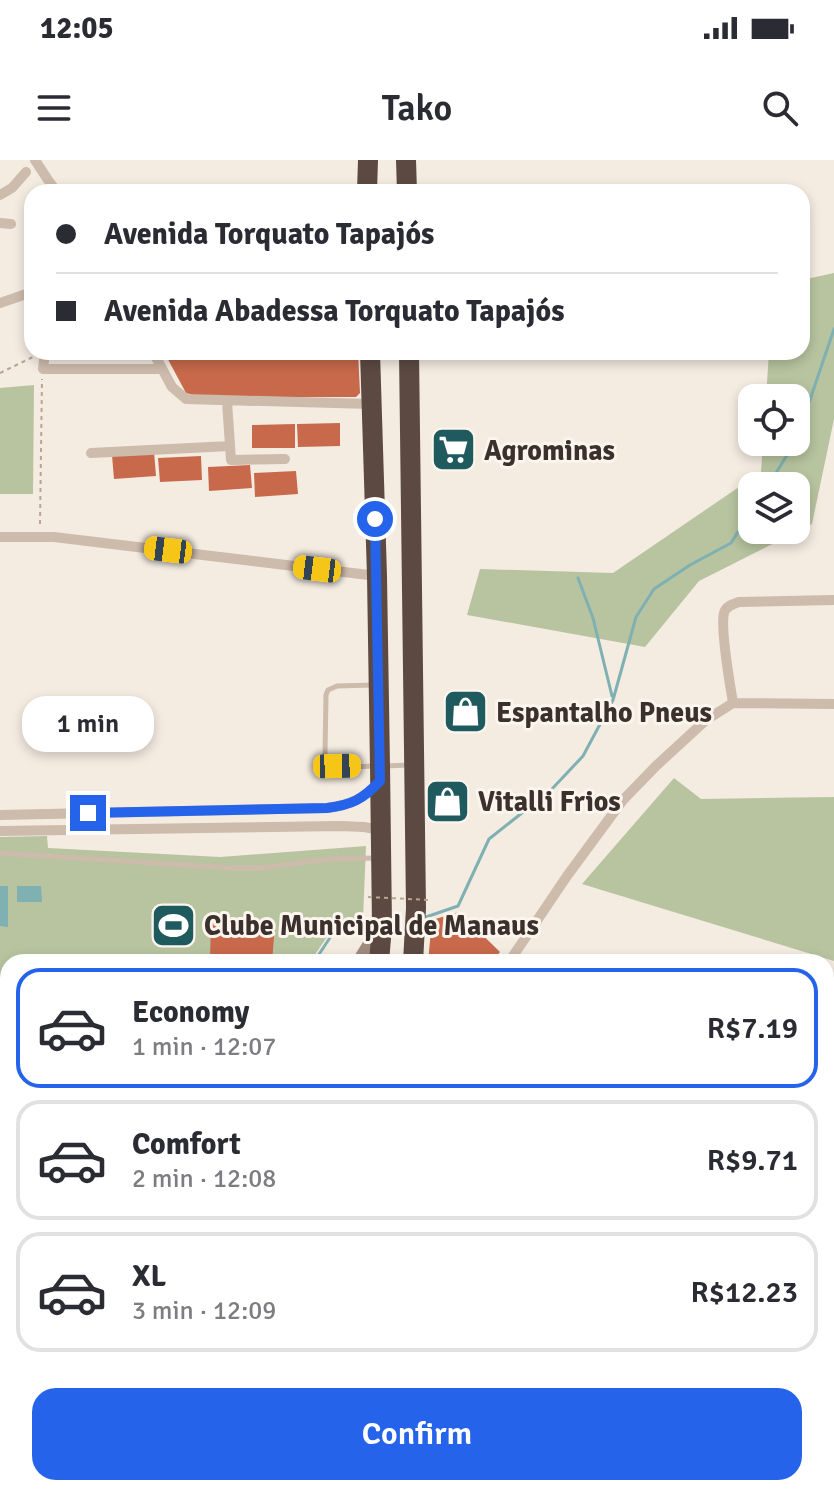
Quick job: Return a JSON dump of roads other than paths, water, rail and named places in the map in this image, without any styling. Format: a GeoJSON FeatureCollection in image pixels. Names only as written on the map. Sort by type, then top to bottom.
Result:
{"type":"FeatureCollection","features":[{"type":"Feature","properties":{"kind":"highway"},"geometry":{"type":"LineString","coordinates":[[367,184],[368,160]]}},
{"type":"Feature","properties":{"kind":"highway"},"geometry":{"type":"LineString","coordinates":[[406,160],[407,184]]}},
{"type":"Feature","properties":{"kind":"highway"},"geometry":{"type":"LineString","coordinates":[[370,360],[379,685],[382,926],[380,954]]}},
{"type":"Feature","properties":{"kind":"highway"},"geometry":{"type":"LineString","coordinates":[[409,360],[416,908],[413,954]]}},
{"type":"Feature","properties":{"kind":"main road"},"geometry":{"type":"LineString","coordinates":[[364,954],[382,926]]}},
{"type":"Feature","properties":{"kind":"street"},"geometry":{"type":"LineString","coordinates":[[36,161],[46,184]]}},
{"type":"Feature","properties":{"kind":"street"},"geometry":{"type":"LineString","coordinates":[[0,195],[12,188],[26,172]]}},
{"type":"Feature","properties":{"kind":"street"},"geometry":{"type":"LineString","coordinates":[[0,303],[24,295]]}},
{"type":"Feature","properties":{"kind":"street"},"geometry":{"type":"LineString","coordinates":[[43,360],[43,369],[161,369]]}},
{"type":"Feature","properties":{"kind":"street"},"geometry":{"type":"LineString","coordinates":[[157,360],[172,387],[186,399],[371,404]]}},
{"type":"Feature","properties":{"kind":"street"},"geometry":{"type":"LineString","coordinates":[[227,402],[231,460],[285,459]]}},
{"type":"Feature","properties":{"kind":"street"},"geometry":{"type":"LineString","coordinates":[[91,453],[230,446]]}},
{"type":"Feature","properties":{"kind":"street"},"geometry":{"type":"LineString","coordinates":[[0,537],[40,537],[138,546],[377,576]]}},
{"type":"Feature","properties":{"kind":"street"},"geometry":{"type":"LineString","coordinates":[[733,703],[724,629],[724,613],[729,606],[739,602],[834,600]]}},
{"type":"Feature","properties":{"kind":"street"},"geometry":{"type":"LineString","coordinates":[[514,954],[623,800],[706,720],[733,703],[834,704]]}},
{"type":"Feature","properties":{"kind":"street"},"geometry":{"type":"LineString","coordinates":[[0,815],[341,806],[368,794],[380,773]]}},
{"type":"Feature","properties":{"kind":"street"},"geometry":{"type":"LineString","coordinates":[[252,810],[253,827]]}},
{"type":"Feature","properties":{"kind":"street"},"geometry":{"type":"LineString","coordinates":[[118,812],[118,829]]}},
{"type":"Feature","properties":{"kind":"street"},"geometry":{"type":"LineString","coordinates":[[0,831],[341,826],[381,830]]}},
{"type":"Feature","properties":{"kind":"lane"},"geometry":{"type":"LineString","coordinates":[[26,172],[36,161]]}},
{"type":"Feature","properties":{"kind":"lane"},"geometry":{"type":"LineString","coordinates":[[379,685],[337,686],[328,690],[327,760],[337,766],[380,773],[414,765]]}},
{"type":"Feature","properties":{"kind":"lane"},"geometry":{"type":"LineString","coordinates":[[0,853],[231,868],[380,858]]}},
{"type":"Feature","properties":{"kind":"water"},"geometry":{"type":"Polygon","coordinates":[[[0,886],[8,886],[8,927],[0,926],[0,886]]]}},
{"type":"Feature","properties":{"kind":"water"},"geometry":{"type":"Polygon","coordinates":[[[17,886],[41,886],[42,902],[17,902],[17,886]]]}},
{"type":"Feature","properties":{"kind":"waterway"},"geometry":{"type":"LineString","coordinates":[[810,400],[834,329]]}},
{"type":"Feature","properties":{"kind":"waterway"},"geometry":{"type":"LineString","coordinates":[[777,472],[786,456]]}},
{"type":"Feature","properties":{"kind":"waterway"},"geometry":{"type":"LineString","coordinates":[[426,917],[458,906],[489,839],[551,790],[583,756],[613,700],[636,617],[654,589],[731,543],[738,532]]}},
{"type":"Feature","properties":{"kind":"waterway"},"geometry":{"type":"LineString","coordinates":[[578,578],[593,618],[612,696]]}},
{"type":"Feature","properties":{"kind":"waterway"},"geometry":{"type":"LineString","coordinates":[[319,954],[333,933],[354,924]]}},
{"type":"Feature","properties":{"kind":"place","name":"Agrominas"},"geometry":{"type":"Point","coordinates":[453,450]}},
{"type":"Feature","properties":{"kind":"place","name":"Espantalho Pneus"},"geometry":{"type":"Point","coordinates":[465,712]}},
{"type":"Feature","properties":{"kind":"place","name":"Vitalli Frios"},"geometry":{"type":"Point","coordinates":[447,801]}},
{"type":"Feature","properties":{"kind":"place","name":"Clube Municipal de Manaus"},"geometry":{"type":"Point","coordinates":[173,925]}}]}
